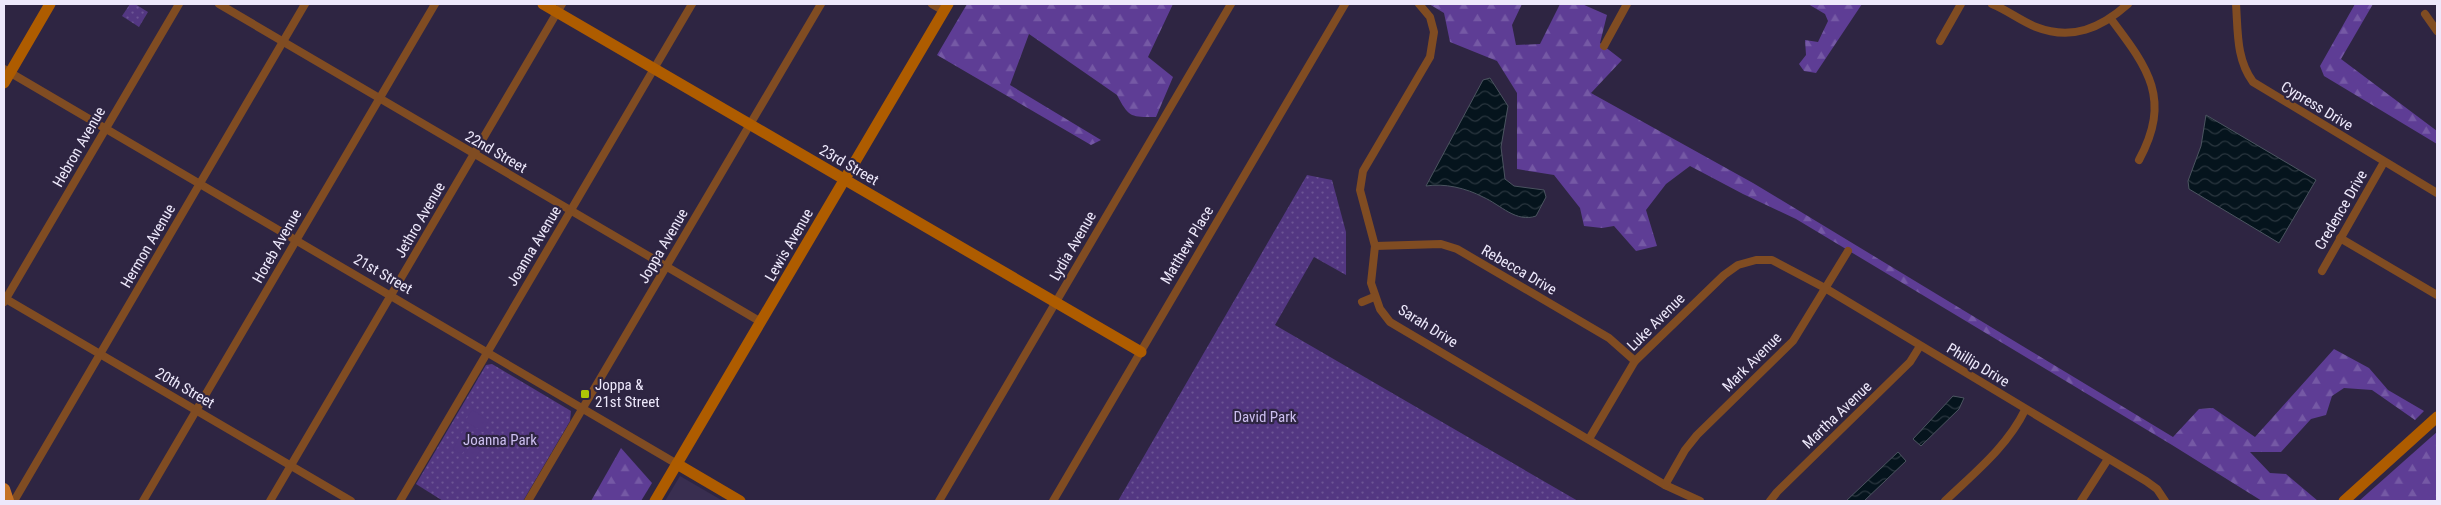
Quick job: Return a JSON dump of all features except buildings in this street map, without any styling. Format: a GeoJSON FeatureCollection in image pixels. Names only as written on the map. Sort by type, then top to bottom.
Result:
{"type":"FeatureCollection","features":[{"type":"Feature","properties":{"kind":"main road"},"geometry":{"type":"LineString","coordinates":[[4,489],[8,501]]}},
{"type":"Feature","properties":{"kind":"street"},"geometry":{"type":"LineString","coordinates":[[5,75],[50,4]]}},
{"type":"Feature","properties":{"kind":"street","name":"Hebron Avenue"},"geometry":{"type":"LineString","coordinates":[[5,301],[178,4]]}},
{"type":"Feature","properties":{"kind":"street","name":"22nd Street"},"geometry":{"type":"LineString","coordinates":[[219,4],[761,322]]}},
{"type":"Feature","properties":{"kind":"street","name":"Hermon Avenue"},"geometry":{"type":"LineString","coordinates":[[14,501],[305,4]]}},
{"type":"Feature","properties":{"kind":"street","name":"Horeb Avenue"},"geometry":{"type":"LineString","coordinates":[[143,501],[435,4]]}},
{"type":"Feature","properties":{"kind":"street","name":"23rd Street"},"geometry":{"type":"LineString","coordinates":[[543,4],[560,8],[654,69],[1141,352]]}},
{"type":"Feature","properties":{"kind":"street","name":"Joanna Avenue"},"geometry":{"type":"LineString","coordinates":[[400,501],[692,4]]}},
{"type":"Feature","properties":{"kind":"street","name":"Joppa Avenue"},"geometry":{"type":"LineString","coordinates":[[528,501],[821,4]]}},
{"type":"Feature","properties":{"kind":"street"},"geometry":{"type":"LineString","coordinates":[[932,4],[946,7]]}},
{"type":"Feature","properties":{"kind":"street","name":"Lydia Avenue"},"geometry":{"type":"LineString","coordinates":[[939,501],[1231,4]]}},
{"type":"Feature","properties":{"kind":"street","name":"Matthew Place"},"geometry":{"type":"LineString","coordinates":[[1053,500],[1345,4]]}},
{"type":"Feature","properties":{"kind":"street","name":"Sarah Drive"},"geometry":{"type":"LineString","coordinates":[[1419,4],[1430,17],[1434,32],[1430,57],[1363,171],[1360,190],[1376,246],[1371,283],[1374,297],[1380,309],[1390,322],[1665,485],[1700,501]]}},
{"type":"Feature","properties":{"kind":"street"},"geometry":{"type":"LineString","coordinates":[[1604,46],[1627,4]]}},
{"type":"Feature","properties":{"kind":"street"},"geometry":{"type":"LineString","coordinates":[[1940,41],[1961,4]]}},
{"type":"Feature","properties":{"kind":"street"},"geometry":{"type":"LineString","coordinates":[[1992,4],[2036,27],[2054,33],[2071,34],[2082,32],[2111,19],[2128,4]]}},
{"type":"Feature","properties":{"kind":"street","name":"Cypress Drive"},"geometry":{"type":"LineString","coordinates":[[2236,4],[2241,59],[2245,72],[2253,82],[2437,193]]}},
{"type":"Feature","properties":{"kind":"street","name":"Lewis Avenue"},"geometry":{"type":"LineString","coordinates":[[656,501],[946,7]]}},
{"type":"Feature","properties":{"kind":"street","name":"Jethro Avenue"},"geometry":{"type":"LineString","coordinates":[[270,501],[560,8]]}},
{"type":"Feature","properties":{"kind":"street"},"geometry":{"type":"LineString","coordinates":[[2425,14],[2437,31]]}},
{"type":"Feature","properties":{"kind":"street"},"geometry":{"type":"LineString","coordinates":[[2111,19],[2139,56],[2150,76],[2154,102],[2154,122],[2149,142],[2139,160]]}},
{"type":"Feature","properties":{"kind":"street","name":"21st Street"},"geometry":{"type":"LineString","coordinates":[[5,75],[200,184],[740,501]]}},
{"type":"Feature","properties":{"kind":"street","name":"Credence Drive"},"geometry":{"type":"LineString","coordinates":[[2322,271],[2384,162]]}},
{"type":"Feature","properties":{"kind":"street"},"geometry":{"type":"LineString","coordinates":[[2340,238],[2437,295]]}},
{"type":"Feature","properties":{"kind":"street","name":"Rebecca Drive"},"geometry":{"type":"LineString","coordinates":[[1376,246],[1441,244],[1457,249],[1609,338],[1635,361]]}},
{"type":"Feature","properties":{"kind":"street","name":"Mark Avenue"},"geometry":{"type":"LineString","coordinates":[[1665,485],[1685,450],[1697,435],[1792,341],[1848,251]]}},
{"type":"Feature","properties":{"kind":"street","name":"Luke Avenue"},"geometry":{"type":"LineString","coordinates":[[1588,439],[1635,361],[1731,270],[1738,265],[1756,260],[1772,260]]}},
{"type":"Feature","properties":{"kind":"street","name":"Phillip Drive"},"geometry":{"type":"LineString","coordinates":[[1772,260],[1825,288],[2157,489],[2165,501]]}},
{"type":"Feature","properties":{"kind":"street"},"geometry":{"type":"LineString","coordinates":[[1362,302],[1374,297]]}},
{"type":"Feature","properties":{"kind":"street","name":"20th Street"},"geometry":{"type":"LineString","coordinates":[[5,301],[100,354],[351,501]]}},
{"type":"Feature","properties":{"kind":"street","name":"Martha Avenue"},"geometry":{"type":"LineString","coordinates":[[1770,501],[1910,362],[1920,346]]}},
{"type":"Feature","properties":{"kind":"street"},"geometry":{"type":"LineString","coordinates":[[1945,501],[2000,449],[2018,425],[2025,410]]}},
{"type":"Feature","properties":{"kind":"street"},"geometry":{"type":"LineString","coordinates":[[2344,501],[2437,417]]}},
{"type":"Feature","properties":{"kind":"street"},"geometry":{"type":"LineString","coordinates":[[2081,501],[2108,459]]}},
{"type":"Feature","properties":{"kind":"shaded area"},"geometry":{"type":"Polygon","coordinates":[[[680,476],[723,501],[665,501],[680,476]]]}},
{"type":"Feature","properties":{"kind":"green space"},"geometry":{"type":"Polygon","coordinates":[[[130,4],[135,4],[148,12],[139,27],[122,16],[130,4]]]}},
{"type":"Feature","properties":{"kind":"green space"},"geometry":{"type":"Polygon","coordinates":[[[967,4],[1173,4],[1148,57],[1173,77],[1156,117],[1132,115],[1117,95],[1029,34],[1010,85],[1101,140],[1091,145],[937,55],[967,4]]]}},
{"type":"Feature","properties":{"kind":"green space"},"geometry":{"type":"Polygon","coordinates":[[[1429,4],[1522,4],[1512,25],[1516,45],[1540,44],[1560,4],[1582,4],[1607,15],[1600,43],[1622,60],[1591,93],[1753,183],[2173,437],[2199,409],[2213,408],[2255,437],[2334,349],[2369,368],[2388,390],[2424,411],[2415,420],[2372,390],[2344,388],[2332,396],[2326,415],[2311,419],[2281,452],[2250,452],[2270,473],[2286,474],[2318,501],[2262,501],[1796,219],[1690,166],[1666,184],[1646,210],[1657,246],[1636,251],[1614,226],[1602,228],[1584,226],[1580,208],[1554,175],[1517,169],[1517,93],[1497,61],[1450,42],[1444,13],[1429,4]]]}},
{"type":"Feature","properties":{"kind":"green space"},"geometry":{"type":"Polygon","coordinates":[[[1808,4],[1862,4],[1816,73],[1804,71],[1799,64],[1806,55],[1805,40],[1818,42],[1828,21],[1825,14],[1808,4]]]}},
{"type":"Feature","properties":{"kind":"green space"},"geometry":{"type":"Polygon","coordinates":[[[2355,4],[2373,4],[2341,59],[2437,131],[2437,144],[2324,76],[2320,66],[2355,4]]]}},
{"type":"Feature","properties":{"kind":"green space","name":"David Park"},"geometry":{"type":"Polygon","coordinates":[[[1307,175],[1332,180],[1346,232],[1346,275],[1314,257],[1275,325],[1578,501],[1118,501],[1307,175]]]}},
{"type":"Feature","properties":{"kind":"green space","name":"Joanna Park"},"geometry":{"type":"Polygon","coordinates":[[[492,364],[571,411],[570,421],[523,501],[443,501],[416,484],[486,365],[492,364]]]}},
{"type":"Feature","properties":{"kind":"green space"},"geometry":{"type":"Polygon","coordinates":[[[472,410],[489,420],[483,432],[465,421],[472,410]]]}},
{"type":"Feature","properties":{"kind":"green space"},"geometry":{"type":"Polygon","coordinates":[[[464,429],[474,434],[462,454],[453,449],[464,429]]]}},
{"type":"Feature","properties":{"kind":"green space"},"geometry":{"type":"Polygon","coordinates":[[[2437,432],[2437,501],[2359,501],[2430,438],[2437,432]]]}},
{"type":"Feature","properties":{"kind":"green space"},"geometry":{"type":"Polygon","coordinates":[[[476,435],[485,441],[474,461],[465,455],[476,435]]]}},
{"type":"Feature","properties":{"kind":"green space"},"geometry":{"type":"Polygon","coordinates":[[[621,448],[652,483],[641,501],[591,501],[621,448]]]}},
{"type":"Feature","properties":{"kind":"water"},"geometry":{"type":"Polygon","coordinates":[[[1490,78],[1508,106],[1501,147],[1505,179],[1514,186],[1544,190],[1546,197],[1536,216],[1529,218],[1515,215],[1490,200],[1462,189],[1440,185],[1426,186],[1483,80],[1490,78]]]}},
{"type":"Feature","properties":{"kind":"water"},"geometry":{"type":"Polygon","coordinates":[[[2206,115],[2316,180],[2279,243],[2189,189],[2188,181],[2201,146],[2206,115]]]}},
{"type":"Feature","properties":{"kind":"water"},"geometry":{"type":"Polygon","coordinates":[[[1953,396],[1964,398],[1959,409],[1921,446],[1913,439],[1953,396]]]}},
{"type":"Feature","properties":{"kind":"water"},"geometry":{"type":"Polygon","coordinates":[[[1898,452],[1906,461],[1864,501],[1846,501],[1898,452]]]}},
{"type":"Feature","properties":{"kind":"place","name":"Joppa & 21st Street"},"geometry":{"type":"Point","coordinates":[585,394]}}]}
